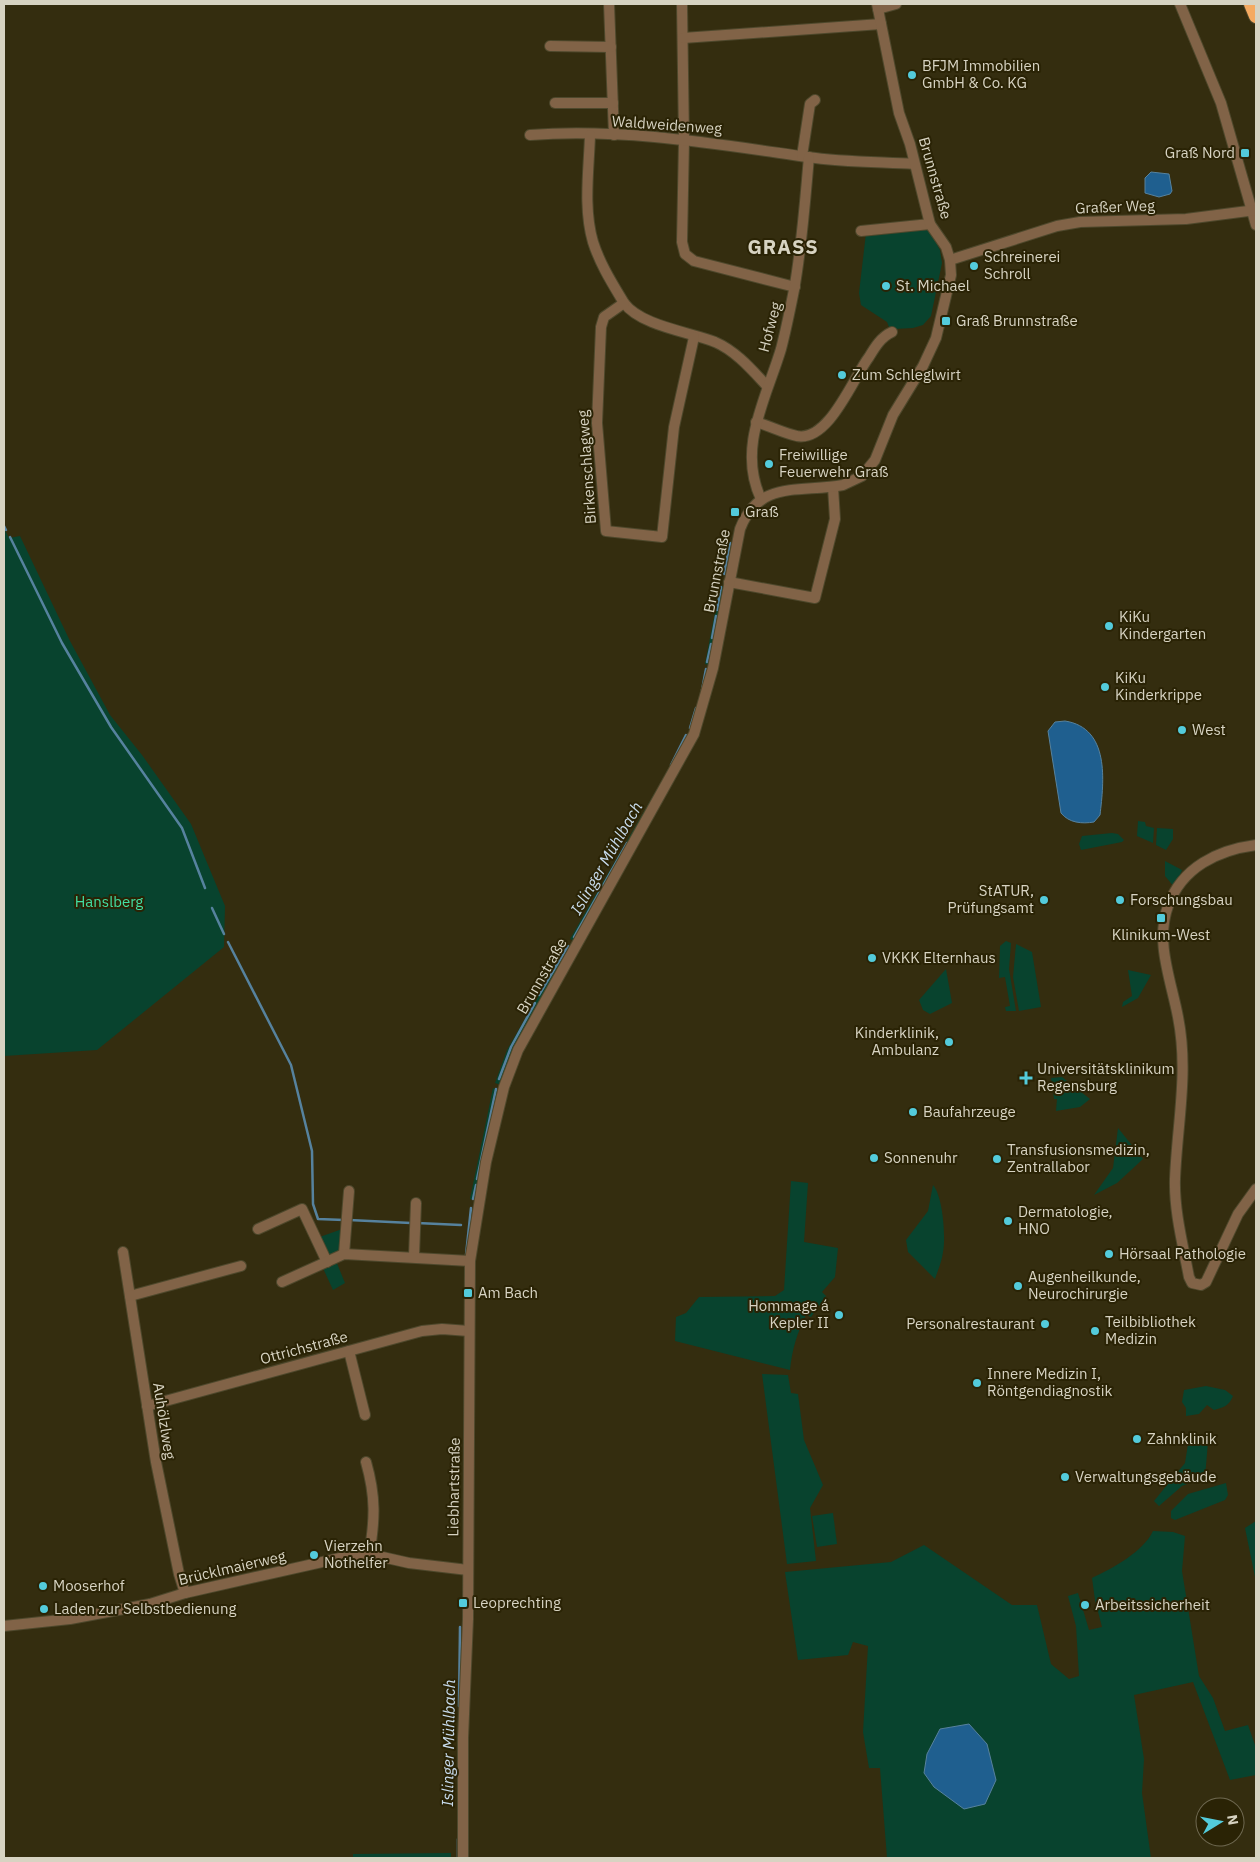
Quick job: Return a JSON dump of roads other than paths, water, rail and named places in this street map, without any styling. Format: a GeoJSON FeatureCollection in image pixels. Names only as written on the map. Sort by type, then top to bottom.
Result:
{"type":"FeatureCollection","features":[{"type":"Feature","properties":{"kind":"highway"},"geometry":{"type":"LineString","coordinates":[[1251,4],[1256,16]]}},
{"type":"Feature","properties":{"kind":"street"},"geometry":{"type":"LineString","coordinates":[[609,4],[614,136]]}},
{"type":"Feature","properties":{"kind":"street"},"geometry":{"type":"LineString","coordinates":[[682,4],[684,140],[682,242],[685,254],[694,260],[795,288]]}},
{"type":"Feature","properties":{"kind":"street","name":"Brunnstraße"},"geometry":{"type":"LineString","coordinates":[[497,1119],[504,1088],[518,1050],[694,734],[713,668],[740,529],[748,512],[761,499],[783,490],[833,487],[854,481],[876,460],[893,415],[923,366],[936,338],[950,275],[950,260],[946,246],[930,224],[897,104],[878,6],[896,4]]}},
{"type":"Feature","properties":{"kind":"street"},"geometry":{"type":"LineString","coordinates":[[1180,4],[1221,103],[1254,210],[1256,225]]}},
{"type":"Feature","properties":{"kind":"street"},"geometry":{"type":"LineString","coordinates":[[683,38],[881,24]]}},
{"type":"Feature","properties":{"kind":"street"},"geometry":{"type":"LineString","coordinates":[[550,46],[611,47]]}},
{"type":"Feature","properties":{"kind":"street"},"geometry":{"type":"LineString","coordinates":[[806,157],[810,104],[815,100]]}},
{"type":"Feature","properties":{"kind":"street"},"geometry":{"type":"LineString","coordinates":[[555,103],[613,102]]}},
{"type":"Feature","properties":{"kind":"street","name":"Waldweidenweg"},"geometry":{"type":"LineString","coordinates":[[530,135],[590,135],[684,140],[806,157],[914,164]]}},
{"type":"Feature","properties":{"kind":"street"},"geometry":{"type":"LineString","coordinates":[[590,135],[588,202],[593,240],[600,261],[624,303],[628,308],[642,316],[715,342],[730,351],[768,386]]}},
{"type":"Feature","properties":{"kind":"street","name":"Hofweg"},"geometry":{"type":"LineString","coordinates":[[761,499],[752,477],[751,449],[756,422],[780,350],[795,288],[806,157]]}},
{"type":"Feature","properties":{"kind":"street","name":"Graßer Weg"},"geometry":{"type":"LineString","coordinates":[[950,260],[1057,226],[1080,222],[1186,219],[1254,210]]}},
{"type":"Feature","properties":{"kind":"street"},"geometry":{"type":"LineString","coordinates":[[861,231],[930,224]]}},
{"type":"Feature","properties":{"kind":"street","name":"Birkenschlagweg"},"geometry":{"type":"LineString","coordinates":[[624,303],[604,317],[601,327],[597,424],[606,531],[662,537],[674,427],[694,336]]}},
{"type":"Feature","properties":{"kind":"street"},"geometry":{"type":"LineString","coordinates":[[756,422],[798,436],[818,431],[834,413],[856,373],[882,339],[892,332]]}},
{"type":"Feature","properties":{"kind":"street"},"geometry":{"type":"LineString","coordinates":[[729,582],[815,598],[835,518],[833,487]]}},
{"type":"Feature","properties":{"kind":"street"},"geometry":{"type":"LineString","coordinates":[[1256,845],[1218,853],[1203,861],[1192,870],[1171,898],[1163,927],[1164,953],[1178,1016],[1183,1053],[1176,1196],[1187,1270],[1192,1283],[1201,1285],[1206,1282],[1238,1214],[1256,1189]]}},
{"type":"Feature","properties":{"kind":"street","name":"Liebhartstraße"},"geometry":{"type":"LineString","coordinates":[[463,1858],[470,1331],[467,1260],[486,1162],[497,1119]]}},
{"type":"Feature","properties":{"kind":"street"},"geometry":{"type":"LineString","coordinates":[[344,1254],[348,1191]]}},
{"type":"Feature","properties":{"kind":"street"},"geometry":{"type":"LineString","coordinates":[[414,1256],[416,1203]]}},
{"type":"Feature","properties":{"kind":"street"},"geometry":{"type":"LineString","coordinates":[[258,1229],[302,1208],[327,1262]]}},
{"type":"Feature","properties":{"kind":"street","name":"Auhölzlweg"},"geometry":{"type":"LineString","coordinates":[[123,1252],[158,1471],[179,1574],[185,1593]]}},
{"type":"Feature","properties":{"kind":"street"},"geometry":{"type":"LineString","coordinates":[[282,1282],[344,1254],[467,1260]]}},
{"type":"Feature","properties":{"kind":"street"},"geometry":{"type":"LineString","coordinates":[[130,1296],[241,1266]]}},
{"type":"Feature","properties":{"kind":"street","name":"Ottrichstraße"},"geometry":{"type":"LineString","coordinates":[[147,1406],[422,1330],[470,1331]]}},
{"type":"Feature","properties":{"kind":"street"},"geometry":{"type":"LineString","coordinates":[[349,1351],[366,1415]]}},
{"type":"Feature","properties":{"kind":"street"},"geometry":{"type":"LineString","coordinates":[[366,1462],[374,1497],[374,1525],[369,1555]]}},
{"type":"Feature","properties":{"kind":"street","name":"Brücklmaierweg"},"geometry":{"type":"LineString","coordinates":[[4,1626],[70,1619],[150,1604],[185,1593],[340,1558],[369,1555],[434,1567],[468,1570]]}},
{"type":"Feature","properties":{"kind":"water"},"geometry":{"type":"Polygon","coordinates":[[[1151,172],[1169,174],[1172,191],[1170,194],[1159,197],[1145,193],[1145,178],[1151,172]]]}},
{"type":"Feature","properties":{"kind":"water"},"geometry":{"type":"Polygon","coordinates":[[[1065,721],[1080,726],[1090,734],[1097,745],[1101,758],[1103,787],[1100,815],[1094,822],[1076,822],[1068,819],[1061,813],[1048,731],[1055,722],[1065,721]]]}},
{"type":"Feature","properties":{"kind":"water"},"geometry":{"type":"Polygon","coordinates":[[[969,1724],[987,1744],[996,1780],[985,1804],[964,1809],[934,1787],[924,1773],[927,1754],[940,1729],[969,1724]]]}},
{"type":"Feature","properties":{"kind":"waterway"},"geometry":{"type":"LineString","coordinates":[[4,526],[6,530]]}},
{"type":"Feature","properties":{"kind":"waterway"},"geometry":{"type":"LineString","coordinates":[[10,537],[62,643],[111,727],[182,828],[205,888]]}},
{"type":"Feature","properties":{"kind":"waterway","name":"Islinger Mühlbach"},"geometry":{"type":"LineString","coordinates":[[724,574],[730,543]]}},
{"type":"Feature","properties":{"kind":"waterway","name":"Islinger Mühlbach"},"geometry":{"type":"LineString","coordinates":[[717,610],[721,587]]}},
{"type":"Feature","properties":{"kind":"waterway","name":"Islinger Mühlbach"},"geometry":{"type":"LineString","coordinates":[[712,638],[716,616]]}},
{"type":"Feature","properties":{"kind":"waterway","name":"Islinger Mühlbach"},"geometry":{"type":"LineString","coordinates":[[707,662],[711,644]]}},
{"type":"Feature","properties":{"kind":"waterway","name":"Islinger Mühlbach"},"geometry":{"type":"LineString","coordinates":[[702,690],[706,669]]}},
{"type":"Feature","properties":{"kind":"waterway","name":"Islinger Mühlbach"},"geometry":{"type":"LineString","coordinates":[[690,728],[696,708]]}},
{"type":"Feature","properties":{"kind":"waterway","name":"Islinger Mühlbach"},"geometry":{"type":"LineString","coordinates":[[671,765],[686,735]]}},
{"type":"Feature","properties":{"kind":"waterway","name":"Islinger Mühlbach"},"geometry":{"type":"LineString","coordinates":[[574,937],[627,843]]}},
{"type":"Feature","properties":{"kind":"waterway"},"geometry":{"type":"LineString","coordinates":[[212,908],[224,934]]}},
{"type":"Feature","properties":{"kind":"waterway"},"geometry":{"type":"LineString","coordinates":[[228,942],[291,1065],[312,1151],[313,1204],[318,1219],[344,1220]]}},
{"type":"Feature","properties":{"kind":"waterway","name":"Islinger Mühlbach"},"geometry":{"type":"LineString","coordinates":[[539,995],[568,946]]}},
{"type":"Feature","properties":{"kind":"waterway","name":"Islinger Mühlbach"},"geometry":{"type":"LineString","coordinates":[[499,1079],[511,1047],[535,1003]]}},
{"type":"Feature","properties":{"kind":"waterway","name":"Islinger Mühlbach"},"geometry":{"type":"LineString","coordinates":[[477,1179],[496,1089]]}},
{"type":"Feature","properties":{"kind":"waterway","name":"Islinger Mühlbach"},"geometry":{"type":"LineString","coordinates":[[473,1199],[476,1185]]}},
{"type":"Feature","properties":{"kind":"waterway","name":"Islinger Mühlbach"},"geometry":{"type":"LineString","coordinates":[[466,1255],[471,1208]]}},
{"type":"Feature","properties":{"kind":"waterway"},"geometry":{"type":"LineString","coordinates":[[349,1220],[411,1223]]}},
{"type":"Feature","properties":{"kind":"waterway"},"geometry":{"type":"LineString","coordinates":[[417,1223],[461,1225]]}},
{"type":"Feature","properties":{"kind":"waterway","name":"Islinger Mühlbach"},"geometry":{"type":"LineString","coordinates":[[459,1706],[460,1627]]}},
{"type":"Feature","properties":{"kind":"waterway","name":"Islinger Mühlbach"},"geometry":{"type":"LineString","coordinates":[[458,1839],[458,1858]]}},
{"type":"Feature","properties":{"kind":"place","name":"BFJM Immobilien GmbH & Co. KG"},"geometry":{"type":"Point","coordinates":[912,75]}},
{"type":"Feature","properties":{"kind":"place","name":"Graß Nord"},"geometry":{"type":"Point","coordinates":[1245,153]}},
{"type":"Feature","properties":{"kind":"place","name":"Schreinerei Schroll"},"geometry":{"type":"Point","coordinates":[974,266]}},
{"type":"Feature","properties":{"kind":"place","name":"St. Michael"},"geometry":{"type":"Point","coordinates":[886,286]}},
{"type":"Feature","properties":{"kind":"place","name":"Graß Brunnstraße"},"geometry":{"type":"Point","coordinates":[946,321]}},
{"type":"Feature","properties":{"kind":"place","name":"Zum Schleglwirt"},"geometry":{"type":"Point","coordinates":[842,375]}},
{"type":"Feature","properties":{"kind":"place","name":"Freiwillige Feuerwehr Graß"},"geometry":{"type":"Point","coordinates":[769,464]}},
{"type":"Feature","properties":{"kind":"place","name":"Graß"},"geometry":{"type":"Point","coordinates":[735,512]}},
{"type":"Feature","properties":{"kind":"place","name":"KiKu Kindergarten"},"geometry":{"type":"Point","coordinates":[1109,626]}},
{"type":"Feature","properties":{"kind":"place","name":"KiKu Kinderkrippe"},"geometry":{"type":"Point","coordinates":[1105,687]}},
{"type":"Feature","properties":{"kind":"place","name":"West"},"geometry":{"type":"Point","coordinates":[1182,730]}},
{"type":"Feature","properties":{"kind":"place","name":"StATUR, Prüfungsamt"},"geometry":{"type":"Point","coordinates":[1044,900]}},
{"type":"Feature","properties":{"kind":"place","name":"Forschungsbau"},"geometry":{"type":"Point","coordinates":[1120,900]}},
{"type":"Feature","properties":{"kind":"place","name":"Klinikum-West"},"geometry":{"type":"Point","coordinates":[1161,918]}},
{"type":"Feature","properties":{"kind":"place","name":"VKKK Elternhaus"},"geometry":{"type":"Point","coordinates":[872,958]}},
{"type":"Feature","properties":{"kind":"place","name":"Kinderklinik, Ambulanz"},"geometry":{"type":"Point","coordinates":[949,1042]}},
{"type":"Feature","properties":{"kind":"place","name":"Universitätsklinikum Regensburg"},"geometry":{"type":"Point","coordinates":[1026,1078]}},
{"type":"Feature","properties":{"kind":"place","name":"Baufahrzeuge"},"geometry":{"type":"Point","coordinates":[913,1112]}},
{"type":"Feature","properties":{"kind":"place","name":"Sonnenuhr"},"geometry":{"type":"Point","coordinates":[874,1158]}},
{"type":"Feature","properties":{"kind":"place","name":"Transfusionsmedizin, Zentrallabor"},"geometry":{"type":"Point","coordinates":[997,1159]}},
{"type":"Feature","properties":{"kind":"place","name":"Dermatologie, HNO"},"geometry":{"type":"Point","coordinates":[1008,1221]}},
{"type":"Feature","properties":{"kind":"place","name":"Hörsaal Pathologie"},"geometry":{"type":"Point","coordinates":[1109,1254]}},
{"type":"Feature","properties":{"kind":"place","name":"Augenheilkunde, Neurochirurgie"},"geometry":{"type":"Point","coordinates":[1018,1286]}},
{"type":"Feature","properties":{"kind":"place","name":"Am Bach"},"geometry":{"type":"Point","coordinates":[468,1293]}},
{"type":"Feature","properties":{"kind":"place","name":"Hommage á Kepler II"},"geometry":{"type":"Point","coordinates":[839,1315]}},
{"type":"Feature","properties":{"kind":"place","name":"Personalrestaurant"},"geometry":{"type":"Point","coordinates":[1045,1324]}},
{"type":"Feature","properties":{"kind":"place","name":"Teilbibliothek Medizin"},"geometry":{"type":"Point","coordinates":[1095,1331]}},
{"type":"Feature","properties":{"kind":"place","name":"Innere Medizin I, Röntgendiagnostik"},"geometry":{"type":"Point","coordinates":[977,1383]}},
{"type":"Feature","properties":{"kind":"place","name":"Zahnklinik"},"geometry":{"type":"Point","coordinates":[1137,1439]}},
{"type":"Feature","properties":{"kind":"place","name":"Verwaltungsgebäude"},"geometry":{"type":"Point","coordinates":[1065,1477]}},
{"type":"Feature","properties":{"kind":"place","name":"Vierzehn Nothelfer"},"geometry":{"type":"Point","coordinates":[314,1555]}},
{"type":"Feature","properties":{"kind":"place","name":"Mooserhof"},"geometry":{"type":"Point","coordinates":[43,1586]}},
{"type":"Feature","properties":{"kind":"place","name":"Leoprechting"},"geometry":{"type":"Point","coordinates":[463,1603]}},
{"type":"Feature","properties":{"kind":"place","name":"Arbeitssicherheit"},"geometry":{"type":"Point","coordinates":[1085,1605]}},
{"type":"Feature","properties":{"kind":"place","name":"Laden zur Selbstbedienung"},"geometry":{"type":"Point","coordinates":[44,1609]}},
{"type":"Feature","properties":{"kind":"district","name":"GRASS"},"geometry":{"type":"Point","coordinates":[783,247]}},
{"type":"Feature","properties":{"kind":"park label","name":"Hanslberg"},"geometry":{"type":"Point","coordinates":[109,902]}}]}
